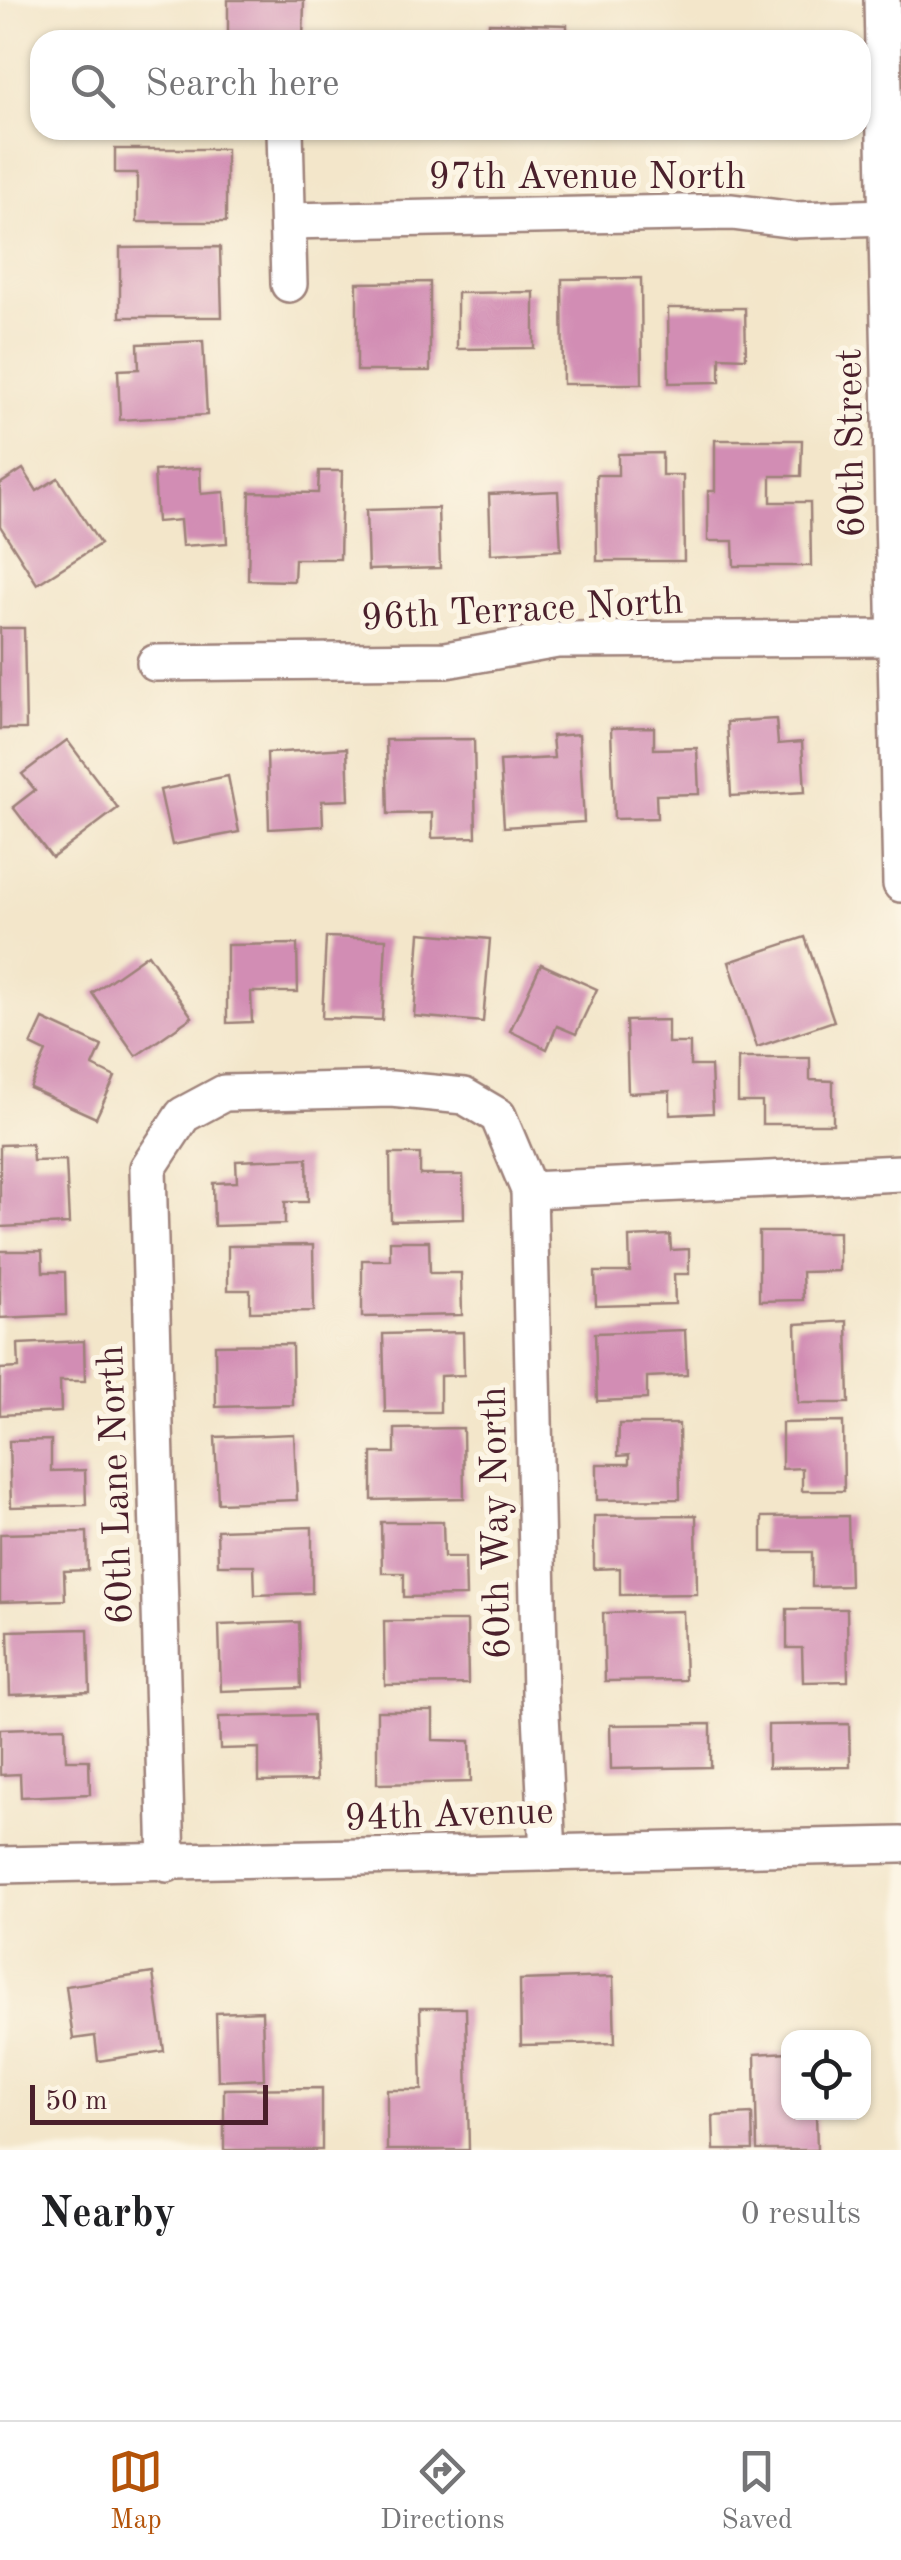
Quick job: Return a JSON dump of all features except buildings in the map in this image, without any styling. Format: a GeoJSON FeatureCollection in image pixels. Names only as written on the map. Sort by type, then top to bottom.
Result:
{"type":"FeatureCollection","features":[{"type":"Feature","properties":{"kind":"street","name":"60th Street"},"geometry":{"type":"LineString","coordinates":[[882,0],[892,58],[887,216],[895,355],[901,884]]}},
{"type":"Feature","properties":{"kind":"street"},"geometry":{"type":"LineString","coordinates":[[285,140],[290,284]]}},
{"type":"Feature","properties":{"kind":"street","name":"97th Avenue North"},"geometry":{"type":"LineString","coordinates":[[288,221],[732,212],[795,220],[887,216]]}},
{"type":"Feature","properties":{"kind":"street","name":"96th Terrace North"},"geometry":{"type":"LineString","coordinates":[[154,663],[446,660],[557,640],[898,661]]}},
{"type":"Feature","properties":{"kind":"street","name":"60th Lane North"},"geometry":{"type":"LineString","coordinates":[[168,1864],[148,1168],[182,1115],[224,1093],[391,1090],[464,1096],[498,1116],[529,1190]]}},
{"type":"Feature","properties":{"kind":"street"},"geometry":{"type":"LineString","coordinates":[[529,1190],[901,1173]]}},
{"type":"Feature","properties":{"kind":"street","name":"60th Way North"},"geometry":{"type":"LineString","coordinates":[[529,1190],[540,1694],[548,1853]]}},
{"type":"Feature","properties":{"kind":"street","name":"94th Avenue"},"geometry":{"type":"LineString","coordinates":[[0,1865],[901,1845]]}}]}
